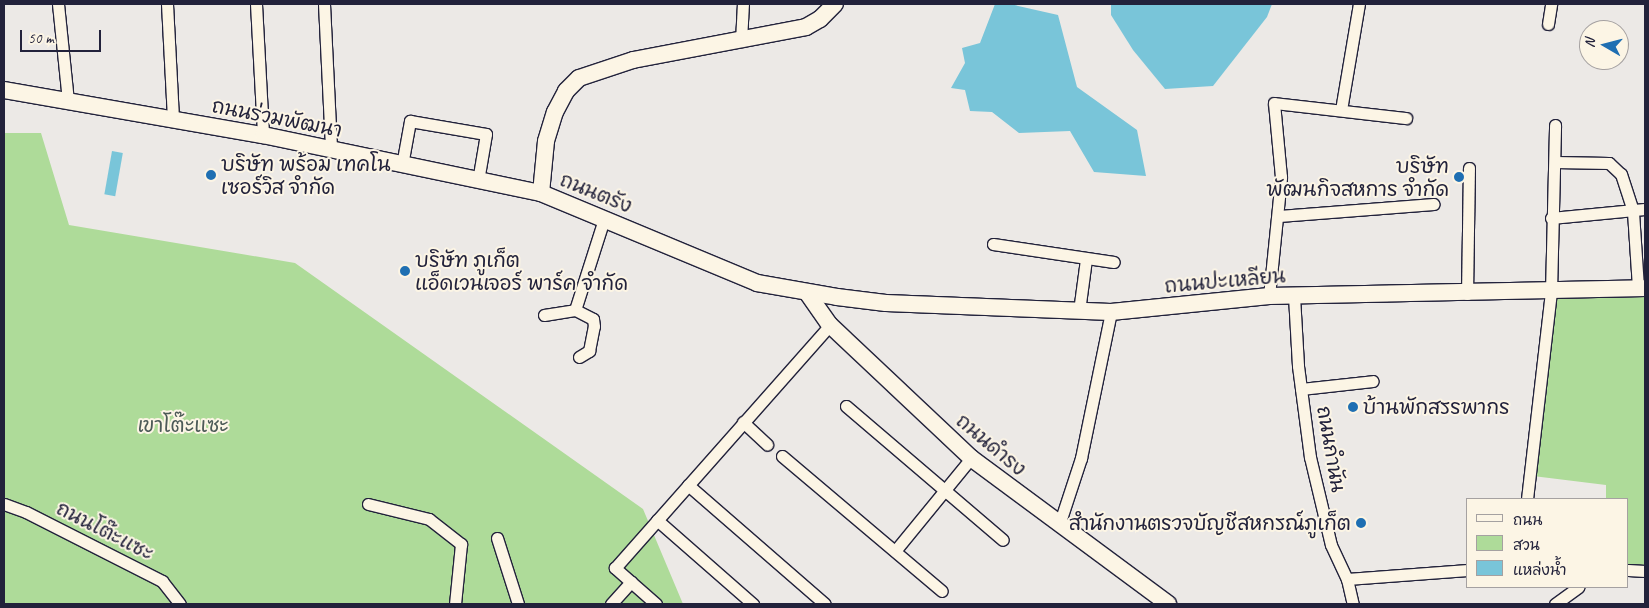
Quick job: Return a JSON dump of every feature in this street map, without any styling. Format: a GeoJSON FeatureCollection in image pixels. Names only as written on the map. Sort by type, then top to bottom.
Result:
{"type":"FeatureCollection","features":[{"type":"Feature","properties":{"kind":"street"},"geometry":{"type":"LineString","coordinates":[[58,4],[68,101]]}},
{"type":"Feature","properties":{"kind":"street"},"geometry":{"type":"LineString","coordinates":[[167,4],[173,120]]}},
{"type":"Feature","properties":{"kind":"street"},"geometry":{"type":"LineString","coordinates":[[256,4],[263,134]]}},
{"type":"Feature","properties":{"kind":"street"},"geometry":{"type":"LineString","coordinates":[[324,4],[331,149]]}},
{"type":"Feature","properties":{"kind":"street"},"geometry":{"type":"LineString","coordinates":[[741,41],[743,4]]}},
{"type":"Feature","properties":{"kind":"street","name":"ถนนตรัง"},"geometry":{"type":"LineString","coordinates":[[808,294],[757,282],[541,193],[546,141],[554,112],[566,91],[579,78],[633,60],[741,41],[806,27],[820,19],[835,4]]}},
{"type":"Feature","properties":{"kind":"street"},"geometry":{"type":"LineString","coordinates":[[1340,110],[1359,4]]}},
{"type":"Feature","properties":{"kind":"street"},"geometry":{"type":"LineString","coordinates":[[1548,24],[1551,4]]}},
{"type":"Feature","properties":{"kind":"street","name":"ถนนร่วมพัฒนา"},"geometry":{"type":"LineString","coordinates":[[4,90],[263,134],[541,193]]}},
{"type":"Feature","properties":{"kind":"street"},"geometry":{"type":"LineString","coordinates":[[1270,296],[1279,216],[1281,177],[1274,103],[1406,118]]}},
{"type":"Feature","properties":{"kind":"street"},"geometry":{"type":"LineString","coordinates":[[402,165],[410,121],[486,134],[478,181]]}},
{"type":"Feature","properties":{"kind":"street"},"geometry":{"type":"LineString","coordinates":[[1527,498],[1551,292],[1551,218],[1555,162],[1555,125]]}},
{"type":"Feature","properties":{"kind":"street"},"geometry":{"type":"LineString","coordinates":[[1555,162],[1600,162],[1615,166],[1633,212],[1641,288]]}},
{"type":"Feature","properties":{"kind":"street"},"geometry":{"type":"LineString","coordinates":[[1467,294],[1469,168]]}},
{"type":"Feature","properties":{"kind":"street"},"geometry":{"type":"LineString","coordinates":[[1279,216],[1434,204]]}},
{"type":"Feature","properties":{"kind":"street"},"geometry":{"type":"LineString","coordinates":[[1551,218],[1633,212],[1645,209]]}},
{"type":"Feature","properties":{"kind":"street"},"geometry":{"type":"LineString","coordinates":[[575,310],[604,220]]}},
{"type":"Feature","properties":{"kind":"street"},"geometry":{"type":"LineString","coordinates":[[994,244],[1114,262]]}},
{"type":"Feature","properties":{"kind":"street"},"geometry":{"type":"LineString","coordinates":[[1079,311],[1086,259]]}},
{"type":"Feature","properties":{"kind":"street","name":"ถนนปะเหลียน"},"geometry":{"type":"LineString","coordinates":[[808,294],[886,303],[1111,312],[1270,296],[1467,294],[1641,288]]}},
{"type":"Feature","properties":{"kind":"street","name":"ถนนดำรง"},"geometry":{"type":"LineString","coordinates":[[808,294],[830,325],[971,458],[1168,604]]}},
{"type":"Feature","properties":{"kind":"street","name":"ถนนกำนัน"},"geometry":{"type":"LineString","coordinates":[[1294,296],[1301,388],[1310,456],[1331,545],[1347,578],[1353,604]]}},
{"type":"Feature","properties":{"kind":"street"},"geometry":{"type":"LineString","coordinates":[[544,315],[575,310],[593,319],[594,326],[589,351],[579,357]]}},
{"type":"Feature","properties":{"kind":"street"},"geometry":{"type":"LineString","coordinates":[[1059,525],[1081,458],[1111,312]]}},
{"type":"Feature","properties":{"kind":"street"},"geometry":{"type":"LineString","coordinates":[[656,604],[615,568],[830,325]]}},
{"type":"Feature","properties":{"kind":"street"},"geometry":{"type":"LineString","coordinates":[[1301,388],[1373,381]]}},
{"type":"Feature","properties":{"kind":"street"},"geometry":{"type":"LineString","coordinates":[[846,406],[1003,540]]}},
{"type":"Feature","properties":{"kind":"street"},"geometry":{"type":"LineString","coordinates":[[743,422],[767,444]]}},
{"type":"Feature","properties":{"kind":"street"},"geometry":{"type":"LineString","coordinates":[[782,456],[942,591]]}},
{"type":"Feature","properties":{"kind":"street"},"geometry":{"type":"LineString","coordinates":[[895,551],[946,491],[971,458]]}},
{"type":"Feature","properties":{"kind":"street"},"geometry":{"type":"LineString","coordinates":[[688,486],[825,604]]}},
{"type":"Feature","properties":{"kind":"street","name":"ถนนโต๊ะแซะ"},"geometry":{"type":"LineString","coordinates":[[4,504],[26,512],[162,581],[180,604]]}},
{"type":"Feature","properties":{"kind":"street"},"geometry":{"type":"LineString","coordinates":[[368,504],[429,519],[461,544],[455,604]]}},
{"type":"Feature","properties":{"kind":"street"},"geometry":{"type":"LineString","coordinates":[[657,520],[754,604]]}},
{"type":"Feature","properties":{"kind":"street"},"geometry":{"type":"LineString","coordinates":[[497,538],[518,604]]}},
{"type":"Feature","properties":{"kind":"street"},"geometry":{"type":"LineString","coordinates":[[1347,578],[1466,570]]}},
{"type":"Feature","properties":{"kind":"street"},"geometry":{"type":"LineString","coordinates":[[1629,570],[1645,571]]}},
{"type":"Feature","properties":{"kind":"street"},"geometry":{"type":"LineString","coordinates":[[611,604],[631,582]]}},
{"type":"Feature","properties":{"kind":"street"},"geometry":{"type":"LineString","coordinates":[[1555,604],[1577,588]]}},
{"type":"Feature","properties":{"kind":"green space","name":"เขาโต๊ะแซะ"},"geometry":{"type":"Polygon","coordinates":[[[4,133],[41,133],[69,225],[295,263],[643,509],[683,604],[4,604],[4,133]]]}},
{"type":"Feature","properties":{"kind":"green space"},"geometry":{"type":"Polygon","coordinates":[[[1645,297],[1645,567],[1629,566],[1629,498],[1606,498],[1606,485],[1533,476],[1556,299],[1645,297]]]}},
{"type":"Feature","properties":{"kind":"water"},"geometry":{"type":"Polygon","coordinates":[[[995,4],[1010,4],[1058,15],[1077,87],[1137,130],[1146,176],[1094,172],[1070,131],[1019,133],[992,112],[970,111],[965,90],[951,88],[965,63],[962,48],[980,43],[995,4]]]}},
{"type":"Feature","properties":{"kind":"water"},"geometry":{"type":"Polygon","coordinates":[[[1111,4],[1272,4],[1267,17],[1213,86],[1165,89],[1133,50],[1111,15],[1111,4]]]}},
{"type":"Feature","properties":{"kind":"water"},"geometry":{"type":"Polygon","coordinates":[[[112,151],[123,153],[115,196],[104,194],[112,151]]]}},
{"type":"Feature","properties":{"kind":"place","name":"บริษัท พร้อม เทคโน เซอร์วิส จำกัด"},"geometry":{"type":"Point","coordinates":[211,175]}},
{"type":"Feature","properties":{"kind":"place","name":"บริษัท พัฒนกิจสหการ จำกัด"},"geometry":{"type":"Point","coordinates":[1459,177]}},
{"type":"Feature","properties":{"kind":"place","name":"บริษัท ภูเก็ต แอ็ดเวนเจอร์ พาร์ค จำกัด"},"geometry":{"type":"Point","coordinates":[405,271]}},
{"type":"Feature","properties":{"kind":"place","name":"บ้านพักสรรพากร"},"geometry":{"type":"Point","coordinates":[1353,407]}},
{"type":"Feature","properties":{"kind":"place","name":"สำนักงานตรวจบัญชีสหกรณ์ภูเก็ต"},"geometry":{"type":"Point","coordinates":[1361,523]}}]}
